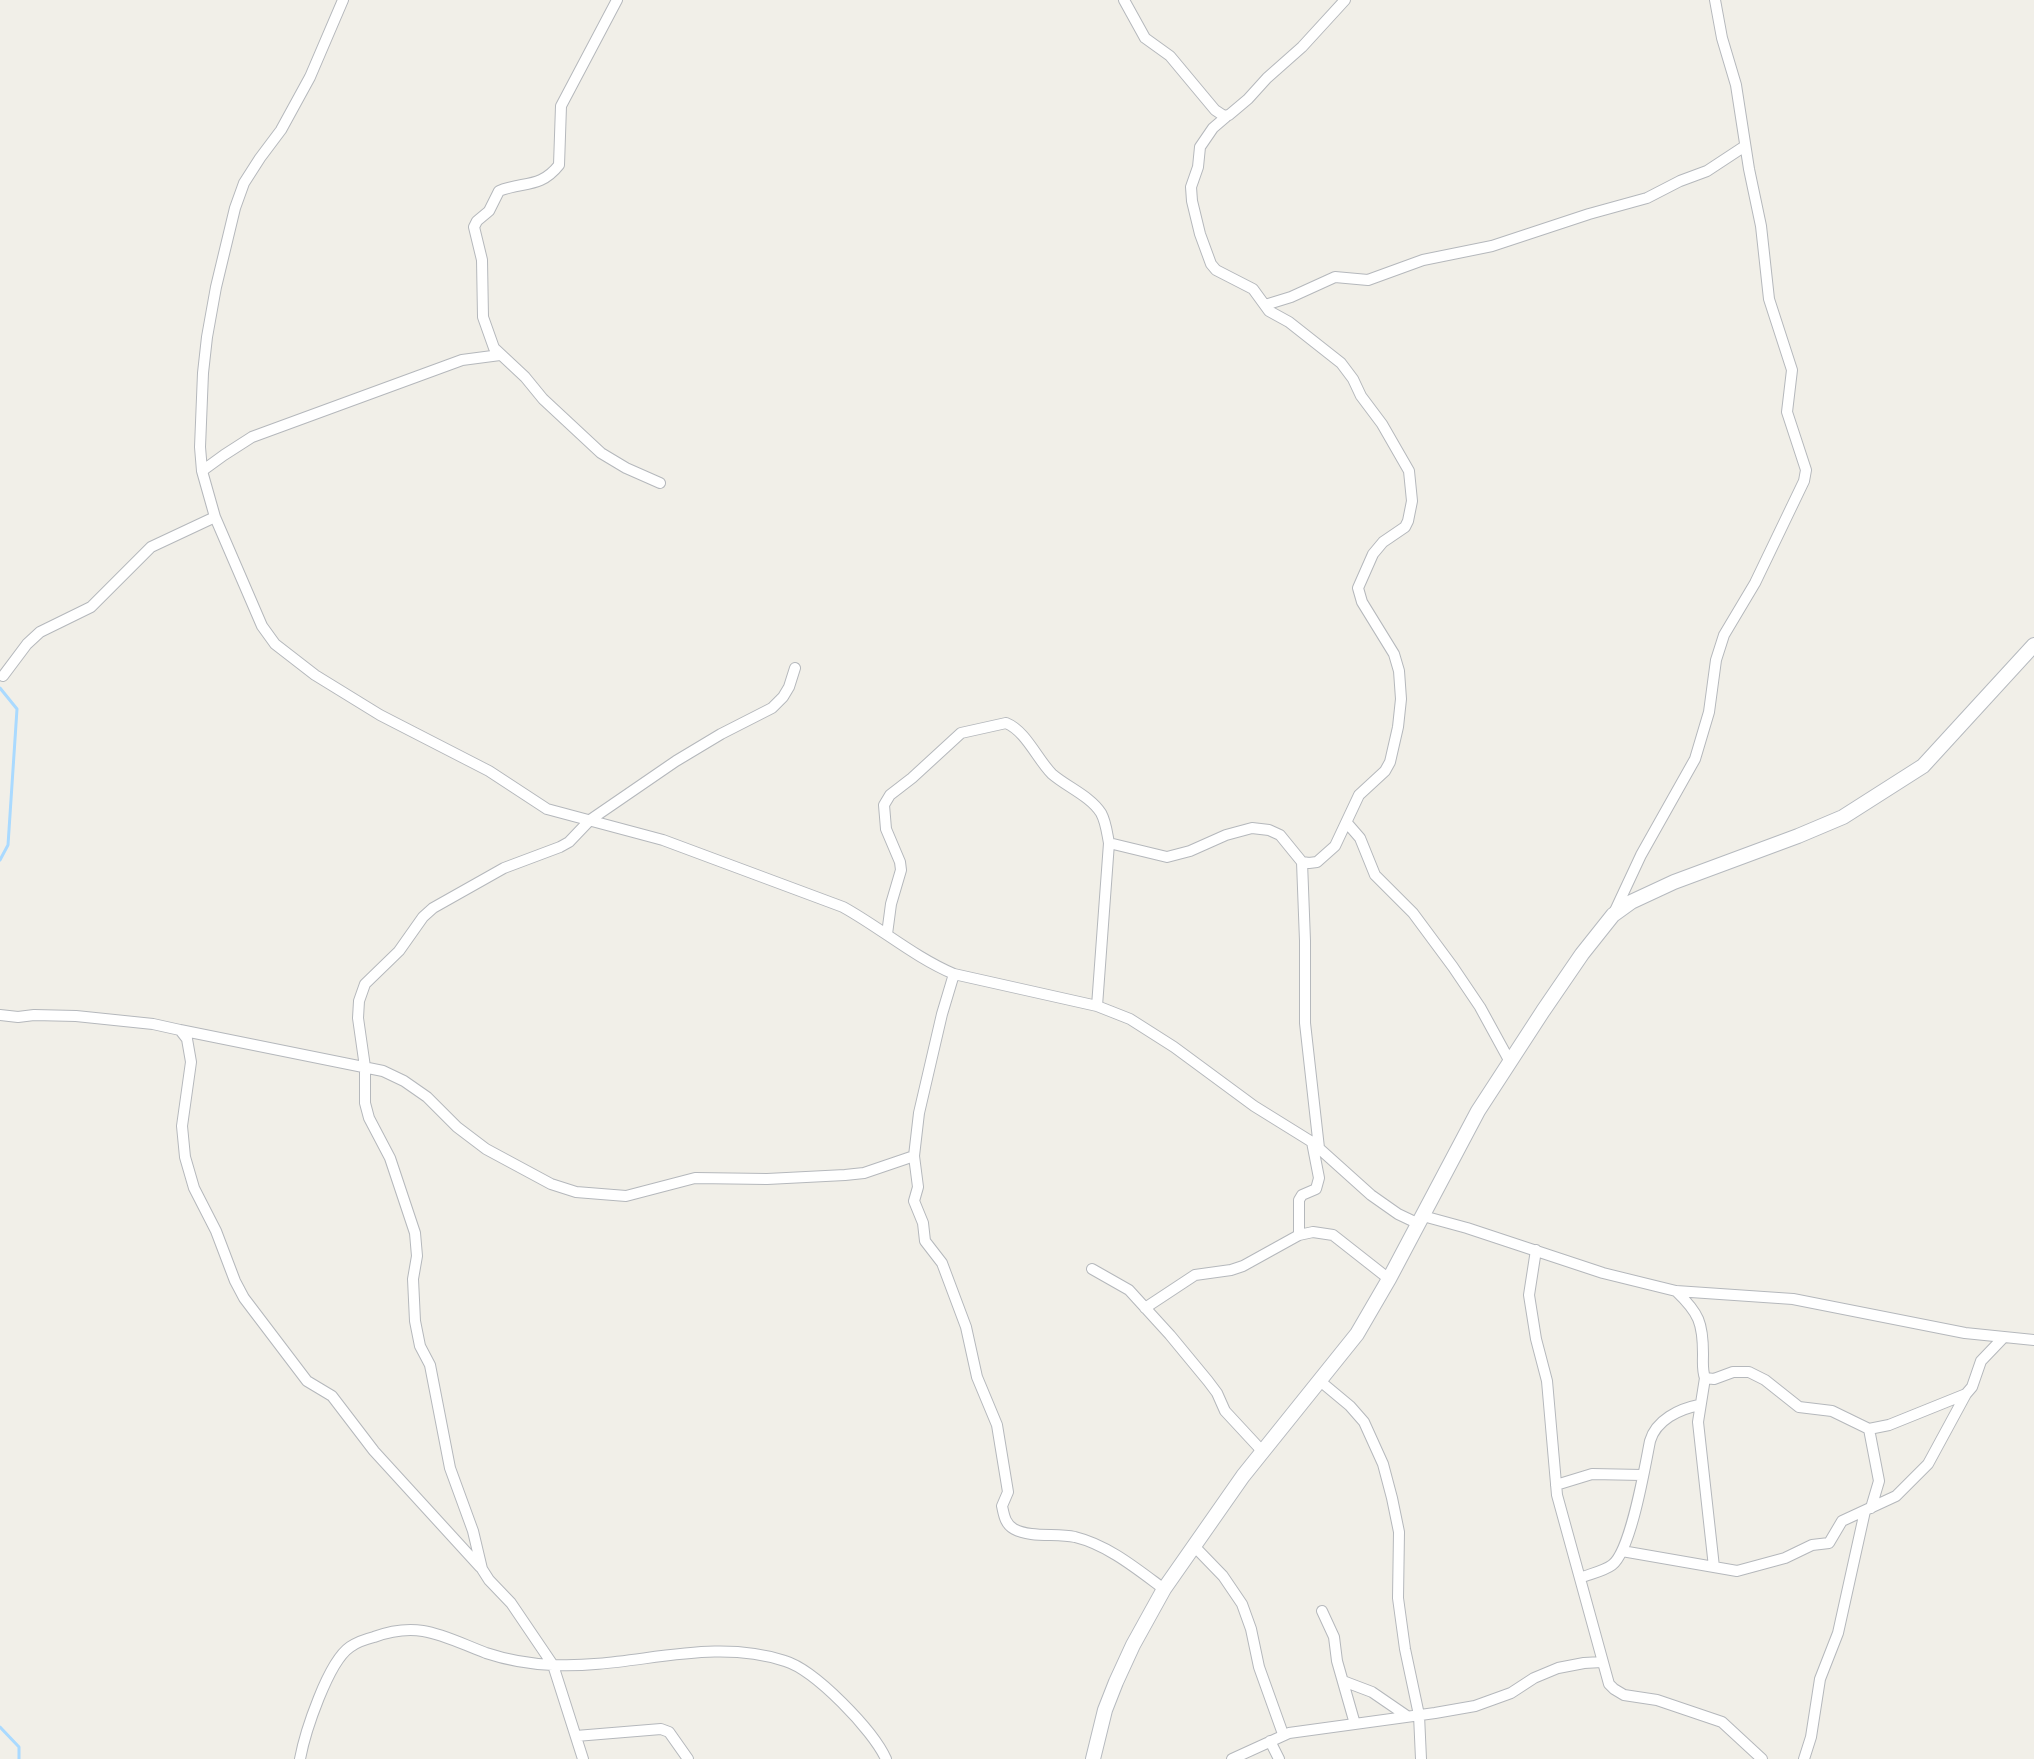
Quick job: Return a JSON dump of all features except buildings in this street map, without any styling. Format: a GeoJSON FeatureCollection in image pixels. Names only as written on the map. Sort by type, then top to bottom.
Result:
{"type":"FeatureCollection","features":[{"type":"Feature","properties":{"kind":"street"},"geometry":{"type":"LineString","coordinates":[[343,0],[310,77],[281,130],[244,183],[235,208],[216,287],[203,373],[200,448],[202,471],[215,518],[262,626],[275,644],[291,659],[380,715],[489,772],[547,809],[663,840],[843,907],[934,966],[954,974],[1097,1006],[1130,1019],[1166,1042],[1254,1106],[1316,1145],[1372,1195],[1398,1214],[1536,1250],[1603,1273],[1676,1291],[1793,1299],[2003,1338],[2034,1340]]}},
{"type":"Feature","properties":{"kind":"street"},"geometry":{"type":"LineString","coordinates":[[618,0],[561,106],[559,165],[550,175],[537,182],[499,190],[489,211],[475,224],[482,260],[483,317],[490,341],[500,355],[601,453],[626,468],[660,483]]}},
{"type":"Feature","properties":{"kind":"street"},"geometry":{"type":"LineString","coordinates":[[1124,0],[1145,38],[1170,56],[1215,110],[1221,115],[1227,116]]}},
{"type":"Feature","properties":{"kind":"street"},"geometry":{"type":"LineString","coordinates":[[1302,862],[1309,863],[1325,857],[1335,846],[1359,795],[1385,771],[1390,762],[1398,727],[1401,699],[1399,671],[1394,654],[1362,602],[1358,588],[1373,554],[1383,542],[1405,527],[1412,501],[1411,482],[1404,463],[1393,448],[1377,417],[1361,396],[1347,370],[1289,322],[1268,311],[1252,289],[1216,270],[1211,264],[1192,201],[1191,187],[1198,167],[1200,147],[1213,128],[1302,47],[1345,0]]}},
{"type":"Feature","properties":{"kind":"street"},"geometry":{"type":"LineString","coordinates":[[1613,916],[1641,855],[1695,760],[1709,712],[1716,660],[1724,635],[1754,584],[1805,476],[1800,446],[1787,412],[1792,370],[1769,300],[1761,226],[1745,146],[1736,85],[1722,38],[1715,0]]}},
{"type":"Feature","properties":{"kind":"street"},"geometry":{"type":"LineString","coordinates":[[1265,305],[1291,297],[1335,277],[1368,280],[1423,260],[1492,246],[1589,214],[1647,198],[1680,181],[1707,171],[1745,146]]}},
{"type":"Feature","properties":{"kind":"street"},"geometry":{"type":"LineString","coordinates":[[202,471],[224,454],[252,437],[462,360],[500,355]]}},
{"type":"Feature","properties":{"kind":"street"},"geometry":{"type":"LineString","coordinates":[[3,676],[27,644],[40,632],[91,607],[151,547],[215,518]]}},
{"type":"Feature","properties":{"kind":"street"},"geometry":{"type":"LineString","coordinates":[[1093,1759],[1105,1710],[1116,1682],[1147,1618],[1164,1589],[1264,1452],[1357,1334],[1389,1279],[1478,1111],[1509,1060],[1582,954],[1613,916],[1631,902],[1674,882],[1798,836],[1843,816],[1924,766],[2034,645]]}},
{"type":"Feature","properties":{"kind":"street"},"geometry":{"type":"LineString","coordinates":[[482,1570],[473,1531],[450,1468],[430,1364],[420,1346],[415,1321],[413,1278],[417,1256],[415,1233],[390,1158],[366,1110],[365,1067],[358,1018],[359,1001],[365,984],[399,951],[426,913],[463,889],[504,868],[569,842],[590,820],[676,761],[777,704],[789,688],[794,668]]}},
{"type":"Feature","properties":{"kind":"street"},"geometry":{"type":"LineString","coordinates":[[887,934],[891,904],[901,870],[900,862],[886,829],[884,805],[890,795],[912,778],[961,733],[998,724],[1006,723],[1012,725],[1052,774],[1100,812],[1106,824],[1109,843],[1097,1006]]}},
{"type":"Feature","properties":{"kind":"street"},"geometry":{"type":"LineString","coordinates":[[1347,823],[1360,838],[1374,875],[1413,913],[1453,966],[1480,1007],[1509,1060]]}},
{"type":"Feature","properties":{"kind":"street"},"geometry":{"type":"LineString","coordinates":[[1109,843],[1167,857],[1190,851],[1226,835],[1252,828],[1269,830],[1280,835],[1302,862],[1305,941],[1305,1023],[1320,1182],[1314,1191],[1300,1197],[1299,1235]]}},
{"type":"Feature","properties":{"kind":"street"},"geometry":{"type":"LineString","coordinates":[[954,974],[924,1085],[914,1156],[918,1182],[914,1203],[922,1223],[925,1241],[942,1263],[966,1327],[976,1376],[999,1432],[1008,1492],[1002,1506],[1006,1523],[1013,1529],[1023,1532],[1050,1534],[1084,1540],[1118,1556],[1164,1589]]}},
{"type":"Feature","properties":{"kind":"street"},"geometry":{"type":"LineString","coordinates":[[0,1015],[18,1017],[34,1015],[76,1016],[153,1024],[383,1071],[404,1081],[427,1097],[457,1127],[486,1149],[551,1184],[576,1192],[626,1196],[695,1178],[767,1179],[864,1173],[914,1156]]}},
{"type":"Feature","properties":{"kind":"street"},"geometry":{"type":"LineString","coordinates":[[180,1030],[187,1040],[191,1062],[182,1126],[185,1157],[194,1188],[216,1231],[235,1281],[244,1298],[307,1381],[332,1396],[374,1451],[511,1603],[553,1665],[583,1759]]}},
{"type":"Feature","properties":{"kind":"street"},"geometry":{"type":"LineString","coordinates":[[1145,1308],[1195,1275],[1232,1270],[1299,1235],[1313,1232],[1333,1235],[1389,1279]]}},
{"type":"Feature","properties":{"kind":"street"},"geometry":{"type":"LineString","coordinates":[[1536,1250],[1529,1295],[1534,1333],[1547,1381],[1558,1503],[1609,1684],[1624,1695],[1657,1700],[1722,1722],[1762,1759]]}},
{"type":"Feature","properties":{"kind":"street"},"geometry":{"type":"LineString","coordinates":[[1092,1269],[1124,1286],[1145,1308],[1213,1387],[1225,1411],[1264,1452]]}},
{"type":"Feature","properties":{"kind":"street"},"geometry":{"type":"LineString","coordinates":[[1676,1291],[1693,1308],[1700,1320],[1703,1332],[1702,1368],[1705,1378],[1699,1405],[1698,1422],[1714,1567]]}},
{"type":"Feature","properties":{"kind":"street"},"geometry":{"type":"LineString","coordinates":[[1622,1551],[1741,1571],[1784,1558],[1812,1544],[1830,1543],[1842,1520],[1868,1510],[1904,1490],[1928,1464],[1966,1394],[1972,1388],[1985,1354],[2003,1338]]}},
{"type":"Feature","properties":{"kind":"street"},"geometry":{"type":"LineString","coordinates":[[1705,1378],[1714,1379],[1733,1372],[1748,1372],[1765,1380],[1799,1407],[1832,1411],[1870,1429],[1889,1425],[1966,1394]]}},
{"type":"Feature","properties":{"kind":"street"},"geometry":{"type":"LineString","coordinates":[[1320,1381],[1350,1406],[1364,1422],[1383,1464],[1398,1532],[1398,1598],[1405,1648],[1419,1715],[1421,1759]]}},
{"type":"Feature","properties":{"kind":"street"},"geometry":{"type":"LineString","coordinates":[[1580,1578],[1612,1565],[1622,1551],[1629,1533],[1650,1441],[1655,1429],[1669,1416],[1699,1405]]}},
{"type":"Feature","properties":{"kind":"street"},"geometry":{"type":"LineString","coordinates":[[1804,1759],[1811,1736],[1820,1680],[1838,1634],[1868,1510],[1879,1481],[1870,1429]]}},
{"type":"Feature","properties":{"kind":"street"},"geometry":{"type":"LineString","coordinates":[[1556,1486],[1592,1474],[1642,1475]]}},
{"type":"Feature","properties":{"kind":"street"},"geometry":{"type":"LineString","coordinates":[[1194,1546],[1223,1576],[1242,1604],[1249,1623],[1262,1674],[1283,1734]]}},
{"type":"Feature","properties":{"kind":"street"},"geometry":{"type":"LineString","coordinates":[[1322,1611],[1334,1637],[1336,1655],[1355,1724]]}},
{"type":"Feature","properties":{"kind":"street"},"geometry":{"type":"LineString","coordinates":[[300,1759],[313,1714],[329,1676],[342,1654],[351,1646],[367,1639],[392,1632],[421,1629],[488,1653],[521,1661],[553,1665],[618,1662],[705,1651],[762,1654],[787,1661],[813,1677],[858,1720],[886,1759]]}},
{"type":"Feature","properties":{"kind":"street"},"geometry":{"type":"LineString","coordinates":[[1232,1759],[1283,1734],[1419,1715],[1488,1702],[1511,1693],[1534,1678],[1558,1668],[1602,1662]]}},
{"type":"Feature","properties":{"kind":"street"},"geometry":{"type":"LineString","coordinates":[[1343,1680],[1372,1692],[1407,1716]]}},
{"type":"Feature","properties":{"kind":"street"},"geometry":{"type":"LineString","coordinates":[[576,1736],[661,1729],[669,1732],[677,1740],[688,1759]]}},
{"type":"Feature","properties":{"kind":"street"},"geometry":{"type":"LineString","coordinates":[[1270,1741],[1279,1759]]}},
{"type":"Feature","properties":{"kind":"waterway"},"geometry":{"type":"LineString","coordinates":[[0,688],[17,709],[8,845],[0,860]]}},
{"type":"Feature","properties":{"kind":"waterway"},"geometry":{"type":"LineString","coordinates":[[0,1727],[19,1747],[19,1759]]}}]}
